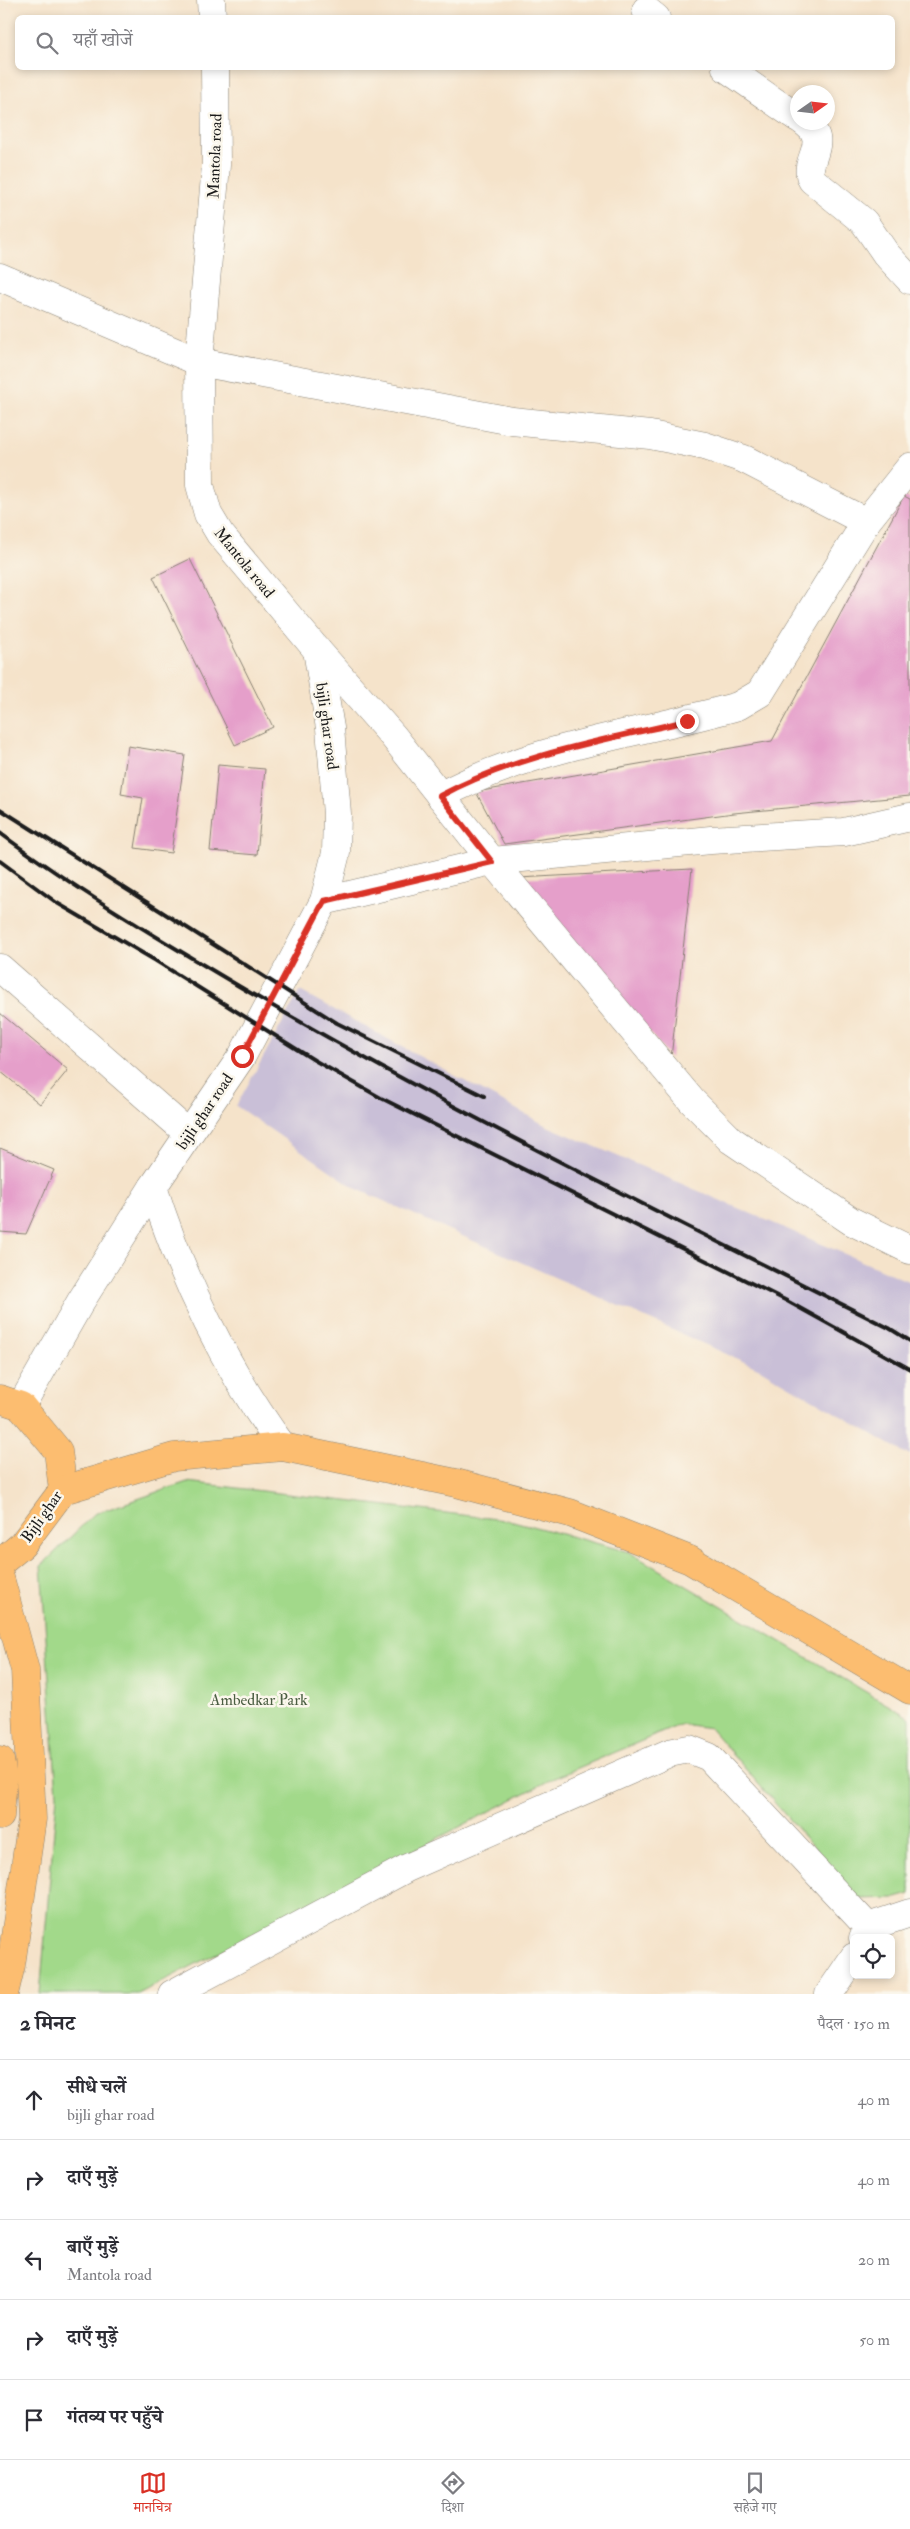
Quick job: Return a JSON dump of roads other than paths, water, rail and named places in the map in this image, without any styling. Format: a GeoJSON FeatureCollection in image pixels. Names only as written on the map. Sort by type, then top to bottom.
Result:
{"type":"FeatureCollection","features":[{"type":"Feature","properties":{"kind":"main road","name":"Bijli ghar"},"geometry":{"type":"LineString","coordinates":[[0,1563],[22,1545],[63,1490],[58,1450],[10,1402]]}},
{"type":"Feature","properties":{"kind":"main road"},"geometry":{"type":"LineString","coordinates":[[63,1490],[174,1456],[283,1447],[456,1483],[570,1513],[690,1560],[910,1690]]}},
{"type":"Feature","properties":{"kind":"main road"},"geometry":{"type":"LineString","coordinates":[[0,1578],[25,1670],[32,1819],[11,1965],[4,1994]]}},
{"type":"Feature","properties":{"kind":"main road"},"geometry":{"type":"LineString","coordinates":[[0,1760],[2,1778],[0,1816]]}},
{"type":"Feature","properties":{"kind":"street"},"geometry":{"type":"LineString","coordinates":[[211,0],[212,15]]}},
{"type":"Feature","properties":{"kind":"street","name":"Mantola road"},"geometry":{"type":"LineString","coordinates":[[215,70],[216,165],[199,362],[200,485],[208,514],[220,534],[316,650],[393,736],[492,862],[692,1101],[731,1140],[852,1221],[910,1250]]}},
{"type":"Feature","properties":{"kind":"street"},"geometry":{"type":"LineString","coordinates":[[729,70],[790,112]]}},
{"type":"Feature","properties":{"kind":"street"},"geometry":{"type":"LineString","coordinates":[[813,130],[816,136],[817,145],[809,174],[812,180],[858,216],[886,254],[910,280]]}},
{"type":"Feature","properties":{"kind":"street"},"geometry":{"type":"LineString","coordinates":[[0,277],[199,362],[512,421],[650,435],[705,446],[744,460],[866,522]]}},
{"type":"Feature","properties":{"kind":"street"},"geometry":{"type":"LineString","coordinates":[[440,796],[481,775],[563,750],[738,706],[760,693],[866,522],[907,476]]}},
{"type":"Feature","properties":{"kind":"street","name":"bijli ghar road"},"geometry":{"type":"LineString","coordinates":[[10,1402],[81,1302],[153,1187],[242,1056],[324,901],[336,853],[337,814],[330,728],[316,650]]}},
{"type":"Feature","properties":{"kind":"street"},"geometry":{"type":"LineString","coordinates":[[324,901],[492,862],[711,840],[844,832],[910,817]]}},
{"type":"Feature","properties":{"kind":"street"},"geometry":{"type":"LineString","coordinates":[[0,968],[189,1134]]}},
{"type":"Feature","properties":{"kind":"street"},"geometry":{"type":"LineString","coordinates":[[153,1187],[176,1255],[246,1395],[283,1447]]}},
{"type":"Feature","properties":{"kind":"street"},"geometry":{"type":"LineString","coordinates":[[172,1994],[407,1868],[669,1754],[689,1749],[709,1757],[865,1932],[910,1913]]}},
{"type":"Feature","properties":{"kind":"street"},"geometry":{"type":"LineString","coordinates":[[829,1994],[850,1962]]}},
{"type":"Feature","properties":{"kind":"railway"},"geometry":{"type":"LineString","coordinates":[[0,809],[337,1023],[484,1096]]}},
{"type":"Feature","properties":{"kind":"railway"},"geometry":{"type":"LineString","coordinates":[[0,833],[57,874],[116,912],[207,967],[397,1076],[560,1162],[889,1328],[910,1341]]}},
{"type":"Feature","properties":{"kind":"railway"},"geometry":{"type":"LineString","coordinates":[[0,861],[57,903],[156,961],[314,1060],[381,1098],[787,1301],[910,1369]]}},
{"type":"Feature","properties":{"kind":"park label","name":"Ambedkar Park"},"geometry":{"type":"Point","coordinates":[259,1699]}}]}
